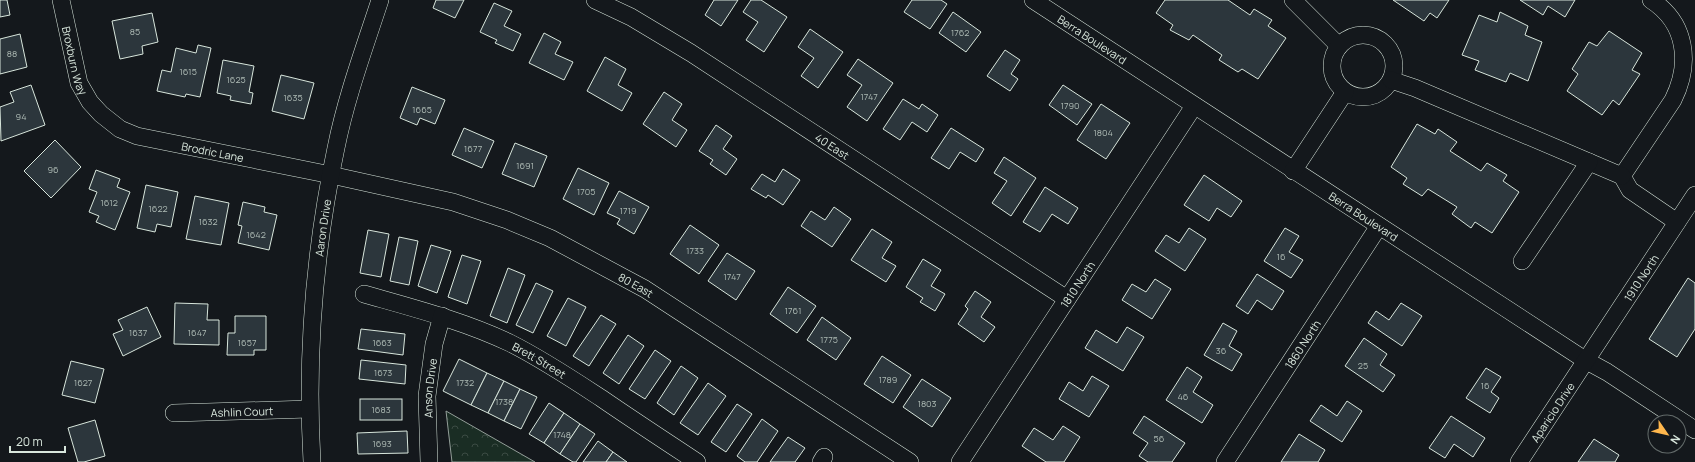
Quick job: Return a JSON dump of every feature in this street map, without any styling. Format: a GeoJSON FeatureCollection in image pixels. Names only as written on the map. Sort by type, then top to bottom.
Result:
{"type":"FeatureCollection","features":[{"type":"Feature","properties":{"kind":"street","name":"Broxburn Way"},"geometry":{"type":"LineString","coordinates":[[60,0],[79,83],[90,102],[101,114]]}},
{"type":"Feature","properties":{"kind":"street","name":"Aaron Drive"},"geometry":{"type":"LineString","coordinates":[[312,462],[309,409],[311,340],[316,274],[331,175],[347,105],[380,0]]}},
{"type":"Feature","properties":{"kind":"street","name":"40 East"},"geometry":{"type":"LineString","coordinates":[[595,0],[631,17],[691,53],[1067,299]]}},
{"type":"Feature","properties":{"kind":"street","name":"Berra Boulevard"},"geometry":{"type":"LineString","coordinates":[[1033,0],[1293,171],[1695,430]]}},
{"type":"Feature","properties":{"kind":"street"},"geometry":{"type":"LineString","coordinates":[[1293,0],[1339,46]]}},
{"type":"Feature","properties":{"kind":"street"},"geometry":{"type":"LineString","coordinates":[[1622,176],[1672,100],[1679,88],[1683,74],[1683,46],[1679,34],[1666,12],[1651,0]]}},
{"type":"Feature","properties":{"kind":"street"},"geometry":{"type":"LineString","coordinates":[[1362,34],[1375,37],[1386,44],[1392,55],[1394,68],[1391,80],[1382,90],[1370,96],[1358,97],[1345,92],[1336,82],[1332,70],[1333,57],[1339,46],[1349,38],[1362,34]]}},
{"type":"Feature","properties":{"kind":"street"},"geometry":{"type":"LineString","coordinates":[[1391,80],[1415,88],[1622,176],[1630,190],[1678,222]]}},
{"type":"Feature","properties":{"kind":"street"},"geometry":{"type":"LineString","coordinates":[[1293,171],[1345,92]]}},
{"type":"Feature","properties":{"kind":"street","name":"1810 North"},"geometry":{"type":"LineString","coordinates":[[960,462],[1194,106]]}},
{"type":"Feature","properties":{"kind":"street","name":"Brodric Lane"},"geometry":{"type":"LineString","coordinates":[[101,114],[120,129],[137,136],[331,175]]}},
{"type":"Feature","properties":{"kind":"street"},"geometry":{"type":"LineString","coordinates":[[1522,261],[1589,162]]}},
{"type":"Feature","properties":{"kind":"street","name":"80 East"},"geometry":{"type":"LineString","coordinates":[[331,175],[453,202],[507,220],[557,242],[645,289],[910,462]]}},
{"type":"Feature","properties":{"kind":"street","name":"1910 North"},"geometry":{"type":"LineString","coordinates":[[1585,360],[1695,195]]}},
{"type":"Feature","properties":{"kind":"street","name":"1860 North"},"geometry":{"type":"LineString","coordinates":[[1225,462],[1379,226]]}},
{"type":"Feature","properties":{"kind":"street","name":"Brett Street"},"geometry":{"type":"LineString","coordinates":[[364,294],[442,316],[483,331],[541,359],[698,462]]}},
{"type":"Feature","properties":{"kind":"street","name":"Anson Drive"},"geometry":{"type":"LineString","coordinates":[[430,462],[427,396],[434,344],[442,316]]}},
{"type":"Feature","properties":{"kind":"street","name":"Aparicio Drive"},"geometry":{"type":"LineString","coordinates":[[1518,462],[1585,360]]}},
{"type":"Feature","properties":{"kind":"street","name":"Ashlin Court"},"geometry":{"type":"LineString","coordinates":[[174,413],[309,409]]}},
{"type":"Feature","properties":{"kind":"green space"},"geometry":{"type":"Polygon","coordinates":[[[446,411],[535,462],[452,462],[446,411]]]}},
{"type":"Feature","properties":{"kind":"building"},"geometry":{"type":"Polygon","coordinates":[[[0,0],[7,0],[10,15],[0,17],[0,0]]]}},
{"type":"Feature","properties":{"kind":"building"},"geometry":{"type":"Polygon","coordinates":[[[436,0],[464,0],[455,18],[433,8],[436,0]]]}},
{"type":"Feature","properties":{"kind":"building"},"geometry":{"type":"Polygon","coordinates":[[[714,0],[738,0],[721,26],[705,15],[714,0]]]}},
{"type":"Feature","properties":{"kind":"building"},"geometry":{"type":"Polygon","coordinates":[[[751,0],[761,0],[787,17],[764,52],[746,40],[758,22],[743,12],[751,0]]]}},
{"type":"Feature","properties":{"kind":"building"},"geometry":{"type":"Polygon","coordinates":[[[912,0],[941,0],[947,4],[930,29],[904,12],[912,0]]]}},
{"type":"Feature","properties":{"kind":"building"},"geometry":{"type":"Polygon","coordinates":[[[1165,0],[1228,0],[1250,15],[1254,9],[1272,20],[1268,26],[1286,38],[1258,79],[1242,69],[1238,72],[1219,60],[1222,55],[1193,35],[1189,40],[1170,30],[1173,25],[1156,13],[1165,0]]]}},
{"type":"Feature","properties":{"kind":"building"},"geometry":{"type":"Polygon","coordinates":[[[1393,0],[1449,0],[1437,18],[1430,13],[1424,21],[1393,0]]]}},
{"type":"Feature","properties":{"kind":"building"},"geometry":{"type":"Polygon","coordinates":[[[1520,0],[1575,0],[1565,17],[1548,6],[1543,15],[1520,0]]]}},
{"type":"Feature","properties":{"kind":"building"},"geometry":{"type":"Polygon","coordinates":[[[494,3],[512,11],[504,26],[521,34],[513,51],[495,43],[497,40],[480,32],[494,3]]]}},
{"type":"Feature","properties":{"kind":"building"},"geometry":{"type":"Polygon","coordinates":[[[953,12],[981,32],[966,52],[939,33],[953,12]]]}},
{"type":"Feature","properties":{"kind":"building"},"geometry":{"type":"Polygon","coordinates":[[[1500,12],[1528,26],[1525,35],[1542,42],[1528,81],[1510,73],[1506,82],[1475,70],[1479,61],[1462,55],[1479,15],[1497,22],[1500,12]]]}},
{"type":"Feature","properties":{"kind":"building"},"geometry":{"type":"Polygon","coordinates":[[[152,13],[158,42],[142,46],[143,54],[120,59],[112,21],[152,13]]]}},
{"type":"Feature","properties":{"kind":"building"},"geometry":{"type":"Polygon","coordinates":[[[810,29],[843,52],[818,88],[801,76],[814,58],[798,47],[810,29]]]}},
{"type":"Feature","properties":{"kind":"building"},"geometry":{"type":"Polygon","coordinates":[[[1609,31],[1642,53],[1632,70],[1640,74],[1619,105],[1613,100],[1602,115],[1567,91],[1578,74],[1572,69],[1589,42],[1597,46],[1609,31]]]}},
{"type":"Feature","properties":{"kind":"building"},"geometry":{"type":"Polygon","coordinates":[[[544,33],[561,42],[555,54],[573,62],[564,80],[529,63],[544,33]]]}},
{"type":"Feature","properties":{"kind":"building"},"geometry":{"type":"Polygon","coordinates":[[[20,34],[27,67],[0,74],[0,39],[20,34]]]}},
{"type":"Feature","properties":{"kind":"building"},"geometry":{"type":"Polygon","coordinates":[[[198,45],[211,48],[200,97],[186,94],[185,97],[157,91],[162,70],[171,72],[176,48],[196,53],[198,45]]]}},
{"type":"Feature","properties":{"kind":"building"},"geometry":{"type":"Polygon","coordinates":[[[1005,50],[1020,60],[1011,74],[1018,79],[1010,91],[987,76],[1005,50]]]}},
{"type":"Feature","properties":{"kind":"building"},"geometry":{"type":"Polygon","coordinates":[[[605,57],[626,69],[618,85],[632,93],[622,111],[587,91],[605,57]]]}},
{"type":"Feature","properties":{"kind":"building"},"geometry":{"type":"Polygon","coordinates":[[[858,59],[893,83],[867,121],[847,107],[862,85],[847,75],[858,59]]]}},
{"type":"Feature","properties":{"kind":"building"},"geometry":{"type":"Polygon","coordinates":[[[223,60],[254,66],[249,92],[253,93],[251,104],[230,100],[231,96],[217,93],[223,60]]]}},
{"type":"Feature","properties":{"kind":"building"},"geometry":{"type":"Polygon","coordinates":[[[281,75],[314,83],[304,119],[272,111],[281,75]]]}},
{"type":"Feature","properties":{"kind":"building"},"geometry":{"type":"Polygon","coordinates":[[[31,85],[45,125],[1,141],[0,107],[14,102],[10,92],[31,85]]]}},
{"type":"Feature","properties":{"kind":"building"},"geometry":{"type":"Polygon","coordinates":[[[1063,85],[1092,104],[1077,125],[1049,105],[1063,85]]]}},
{"type":"Feature","properties":{"kind":"building"},"geometry":{"type":"Polygon","coordinates":[[[412,87],[445,100],[435,124],[420,118],[417,125],[400,118],[412,87]]]}},
{"type":"Feature","properties":{"kind":"building"},"geometry":{"type":"Polygon","coordinates":[[[664,92],[682,104],[672,120],[687,130],[676,147],[643,124],[664,92]]]}},
{"type":"Feature","properties":{"kind":"building"},"geometry":{"type":"Polygon","coordinates":[[[903,99],[919,109],[922,104],[938,115],[927,132],[912,122],[900,140],[883,129],[903,99]]]}},
{"type":"Feature","properties":{"kind":"building"},"geometry":{"type":"Polygon","coordinates":[[[1101,104],[1130,123],[1106,159],[1077,140],[1101,104]]]}},
{"type":"Feature","properties":{"kind":"building"},"geometry":{"type":"Polygon","coordinates":[[[1417,124],[1435,134],[1438,129],[1457,142],[1450,151],[1481,171],[1487,163],[1507,175],[1503,181],[1519,192],[1492,233],[1475,222],[1471,228],[1452,214],[1457,207],[1428,189],[1422,196],[1403,184],[1407,178],[1391,167],[1417,124]]]}},
{"type":"Feature","properties":{"kind":"building"},"geometry":{"type":"Polygon","coordinates":[[[716,125],[732,136],[723,149],[737,159],[726,175],[710,164],[713,160],[699,151],[716,125]]]}},
{"type":"Feature","properties":{"kind":"building"},"geometry":{"type":"Polygon","coordinates":[[[464,128],[494,141],[482,168],[452,155],[464,128]]]}},
{"type":"Feature","properties":{"kind":"building"},"geometry":{"type":"Polygon","coordinates":[[[951,128],[984,149],[976,162],[960,152],[949,169],[931,158],[951,128]]]}},
{"type":"Feature","properties":{"kind":"building"},"geometry":{"type":"Polygon","coordinates":[[[55,140],[81,167],[51,198],[24,171],[55,140]]]}},
{"type":"Feature","properties":{"kind":"building"},"geometry":{"type":"Polygon","coordinates":[[[515,143],[547,156],[534,187],[502,174],[515,143]]]}},
{"type":"Feature","properties":{"kind":"building"},"geometry":{"type":"Polygon","coordinates":[[[1004,157],[1036,178],[1011,216],[992,203],[1007,181],[994,173],[1004,157]]]}},
{"type":"Feature","properties":{"kind":"building"},"geometry":{"type":"Polygon","coordinates":[[[578,168],[609,183],[594,215],[563,199],[578,168]]]}},
{"type":"Feature","properties":{"kind":"building"},"geometry":{"type":"Polygon","coordinates":[[[783,169],[800,180],[783,205],[768,195],[766,198],[751,189],[762,174],[775,182],[783,169]]]}},
{"type":"Feature","properties":{"kind":"building"},"geometry":{"type":"Polygon","coordinates":[[[96,170],[120,179],[117,187],[130,192],[115,230],[96,222],[99,216],[89,212],[97,192],[89,189],[96,170]]]}},
{"type":"Feature","properties":{"kind":"building"},"geometry":{"type":"Polygon","coordinates":[[[1204,175],[1242,201],[1231,217],[1217,208],[1209,221],[1184,205],[1204,175]]]}},
{"type":"Feature","properties":{"kind":"building"},"geometry":{"type":"Polygon","coordinates":[[[146,185],[178,192],[171,227],[157,224],[155,232],[137,228],[146,185]]]}},
{"type":"Feature","properties":{"kind":"building"},"geometry":{"type":"Polygon","coordinates":[[[1045,187],[1078,208],[1068,224],[1052,214],[1040,232],[1023,222],[1045,187]]]}},
{"type":"Feature","properties":{"kind":"building"},"geometry":{"type":"Polygon","coordinates":[[[619,191],[649,207],[634,234],[617,224],[620,219],[607,213],[619,191]]]}},
{"type":"Feature","properties":{"kind":"building"},"geometry":{"type":"Polygon","coordinates":[[[195,196],[229,203],[221,245],[186,239],[195,196]]]}},
{"type":"Feature","properties":{"kind":"building"},"geometry":{"type":"Polygon","coordinates":[[[243,202],[265,207],[264,212],[277,215],[269,250],[238,243],[242,226],[238,225],[243,202]]]}},
{"type":"Feature","properties":{"kind":"building"},"geometry":{"type":"Polygon","coordinates":[[[834,207],[851,219],[832,247],[801,226],[811,211],[825,220],[834,207]]]}},
{"type":"Feature","properties":{"kind":"building"},"geometry":{"type":"Polygon","coordinates":[[[690,225],[719,245],[699,274],[670,254],[690,225]]]}},
{"type":"Feature","properties":{"kind":"building"},"geometry":{"type":"Polygon","coordinates":[[[1189,228],[1206,239],[1185,271],[1155,251],[1166,235],[1179,243],[1189,228]]]}},
{"type":"Feature","properties":{"kind":"building"},"geometry":{"type":"Polygon","coordinates":[[[1285,228],[1299,236],[1289,252],[1303,260],[1291,278],[1264,261],[1285,228]]]}},
{"type":"Feature","properties":{"kind":"building"},"geometry":{"type":"Polygon","coordinates":[[[872,229],[892,242],[882,258],[896,266],[886,282],[851,260],[872,229]]]}},
{"type":"Feature","properties":{"kind":"building"},"geometry":{"type":"Polygon","coordinates":[[[368,230],[389,234],[381,277],[360,273],[368,230]]]}},
{"type":"Feature","properties":{"kind":"building"},"geometry":{"type":"Polygon","coordinates":[[[399,237],[418,241],[409,285],[390,281],[399,237]]]}},
{"type":"Feature","properties":{"kind":"building"},"geometry":{"type":"Polygon","coordinates":[[[431,245],[451,251],[437,293],[418,286],[431,245]]]}},
{"type":"Feature","properties":{"kind":"building"},"geometry":{"type":"Polygon","coordinates":[[[727,253],[755,271],[736,300],[708,281],[727,253]]]}},
{"type":"Feature","properties":{"kind":"building"},"geometry":{"type":"Polygon","coordinates":[[[462,255],[481,261],[467,304],[448,297],[462,255]]]}},
{"type":"Feature","properties":{"kind":"building"},"geometry":{"type":"Polygon","coordinates":[[[923,259],[941,270],[931,286],[945,294],[935,311],[920,302],[923,298],[906,287],[923,259]]]}},
{"type":"Feature","properties":{"kind":"building"},"geometry":{"type":"Polygon","coordinates":[[[508,268],[525,275],[507,323],[490,316],[508,268]]]}},
{"type":"Feature","properties":{"kind":"building"},"geometry":{"type":"Polygon","coordinates":[[[1257,274],[1284,291],[1272,310],[1257,300],[1248,314],[1236,306],[1257,274]]]}},
{"type":"Feature","properties":{"kind":"building"},"geometry":{"type":"Polygon","coordinates":[[[1688,278],[1695,283],[1695,329],[1677,357],[1649,339],[1688,278]]]}},
{"type":"Feature","properties":{"kind":"building"},"geometry":{"type":"Polygon","coordinates":[[[1155,279],[1171,289],[1152,319],[1122,300],[1132,284],[1146,292],[1155,279]]]}},
{"type":"Feature","properties":{"kind":"building"},"geometry":{"type":"Polygon","coordinates":[[[536,283],[553,291],[533,333],[516,325],[536,283]]]}},
{"type":"Feature","properties":{"kind":"building"},"geometry":{"type":"Polygon","coordinates":[[[788,287],[816,306],[797,333],[770,314],[788,287]]]}},
{"type":"Feature","properties":{"kind":"building"},"geometry":{"type":"Polygon","coordinates":[[[975,291],[991,302],[981,317],[995,327],[984,342],[958,324],[968,309],[965,306],[975,291]]]}},
{"type":"Feature","properties":{"kind":"building"},"geometry":{"type":"Polygon","coordinates":[[[568,298],[586,307],[566,346],[547,336],[568,298]]]}},
{"type":"Feature","properties":{"kind":"building"},"geometry":{"type":"Polygon","coordinates":[[[175,303],[208,304],[207,320],[219,320],[219,345],[174,344],[175,303]]]}},
{"type":"Feature","properties":{"kind":"building"},"geometry":{"type":"Polygon","coordinates":[[[1401,303],[1422,316],[1402,346],[1368,323],[1376,311],[1389,320],[1401,303]]]}},
{"type":"Feature","properties":{"kind":"building"},"geometry":{"type":"Polygon","coordinates":[[[147,307],[161,337],[123,356],[113,334],[123,330],[118,320],[147,307]]]}},
{"type":"Feature","properties":{"kind":"building"},"geometry":{"type":"Polygon","coordinates":[[[601,315],[616,324],[589,366],[573,356],[601,315]]]}},
{"type":"Feature","properties":{"kind":"building"},"geometry":{"type":"Polygon","coordinates":[[[235,316],[266,316],[266,350],[254,350],[254,355],[227,355],[228,333],[235,333],[235,316]]]}},
{"type":"Feature","properties":{"kind":"building"},"geometry":{"type":"Polygon","coordinates":[[[822,317],[851,338],[836,360],[807,340],[822,317]]]}},
{"type":"Feature","properties":{"kind":"building"},"geometry":{"type":"Polygon","coordinates":[[[1223,323],[1237,331],[1229,346],[1242,354],[1232,371],[1204,355],[1223,323]]]}},
{"type":"Feature","properties":{"kind":"building"},"geometry":{"type":"Polygon","coordinates":[[[1127,327],[1144,337],[1123,371],[1085,348],[1096,330],[1117,343],[1127,327]]]}},
{"type":"Feature","properties":{"kind":"building"},"geometry":{"type":"Polygon","coordinates":[[[361,329],[405,334],[403,355],[358,349],[361,329]]]}},
{"type":"Feature","properties":{"kind":"building"},"geometry":{"type":"Polygon","coordinates":[[[628,335],[644,346],[619,384],[603,373],[628,335]]]}},
{"type":"Feature","properties":{"kind":"building"},"geometry":{"type":"Polygon","coordinates":[[[1364,338],[1387,354],[1380,365],[1395,375],[1383,392],[1345,366],[1364,338]]]}},
{"type":"Feature","properties":{"kind":"building"},"geometry":{"type":"Polygon","coordinates":[[[655,350],[671,361],[645,399],[629,389],[655,350]]]}},
{"type":"Feature","properties":{"kind":"building"},"geometry":{"type":"Polygon","coordinates":[[[882,356],[911,375],[893,403],[864,384],[882,356]]]}},
{"type":"Feature","properties":{"kind":"building"},"geometry":{"type":"Polygon","coordinates":[[[459,359],[487,373],[471,405],[443,391],[459,359]]]}},
{"type":"Feature","properties":{"kind":"building"},"geometry":{"type":"Polygon","coordinates":[[[361,360],[406,365],[405,384],[359,379],[361,360]]]}},
{"type":"Feature","properties":{"kind":"building"},"geometry":{"type":"Polygon","coordinates":[[[71,361],[104,369],[95,403],[62,395],[71,361]]]}},
{"type":"Feature","properties":{"kind":"building"},"geometry":{"type":"Polygon","coordinates":[[[681,366],[698,378],[674,415],[657,403],[681,366]]]}},
{"type":"Feature","properties":{"kind":"building"},"geometry":{"type":"Polygon","coordinates":[[[1187,367],[1202,377],[1193,392],[1213,405],[1202,423],[1166,400],[1187,367]]]}},
{"type":"Feature","properties":{"kind":"building"},"geometry":{"type":"Polygon","coordinates":[[[1486,368],[1501,377],[1491,392],[1499,398],[1490,413],[1466,398],[1486,368]]]}},
{"type":"Feature","properties":{"kind":"building"},"geometry":{"type":"Polygon","coordinates":[[[487,373],[504,381],[488,413],[471,405],[487,373]]]}},
{"type":"Feature","properties":{"kind":"building"},"geometry":{"type":"Polygon","coordinates":[[[1092,376],[1109,386],[1089,417],[1059,399],[1069,382],[1083,391],[1092,376]]]}},
{"type":"Feature","properties":{"kind":"building"},"geometry":{"type":"Polygon","coordinates":[[[922,379],[951,398],[932,427],[903,407],[922,379]]]}},
{"type":"Feature","properties":{"kind":"building"},"geometry":{"type":"Polygon","coordinates":[[[504,381],[520,389],[504,421],[488,413],[504,381]]]}},
{"type":"Feature","properties":{"kind":"building"},"geometry":{"type":"Polygon","coordinates":[[[708,383],[726,396],[698,435],[680,423],[708,383]]]}},
{"type":"Feature","properties":{"kind":"building"},"geometry":{"type":"Polygon","coordinates":[[[520,389],[537,397],[521,429],[504,421],[520,389]]]}},
{"type":"Feature","properties":{"kind":"building"},"geometry":{"type":"Polygon","coordinates":[[[360,399],[402,399],[402,420],[360,420],[360,399]]]}},
{"type":"Feature","properties":{"kind":"building"},"geometry":{"type":"Polygon","coordinates":[[[1347,401],[1362,411],[1342,442],[1310,421],[1321,405],[1337,416],[1347,401]]]}},
{"type":"Feature","properties":{"kind":"building"},"geometry":{"type":"Polygon","coordinates":[[[549,403],[564,413],[544,443],[529,434],[549,403]]]}},
{"type":"Feature","properties":{"kind":"building"},"geometry":{"type":"Polygon","coordinates":[[[737,404],[752,414],[726,452],[711,442],[737,404]]]}},
{"type":"Feature","properties":{"kind":"building"},"geometry":{"type":"Polygon","coordinates":[[[564,413],[580,424],[560,454],[544,443],[564,413]]]}},
{"type":"Feature","properties":{"kind":"building"},"geometry":{"type":"Polygon","coordinates":[[[1144,416],[1185,443],[1172,462],[1148,462],[1139,456],[1148,443],[1133,433],[1144,416]]]}},
{"type":"Feature","properties":{"kind":"building"},"geometry":{"type":"Polygon","coordinates":[[[1451,416],[1485,438],[1473,457],[1454,444],[1445,458],[1429,448],[1451,416]]]}},
{"type":"Feature","properties":{"kind":"building"},"geometry":{"type":"Polygon","coordinates":[[[762,419],[778,431],[757,462],[745,462],[737,456],[762,419]]]}},
{"type":"Feature","properties":{"kind":"building"},"geometry":{"type":"Polygon","coordinates":[[[95,420],[105,456],[84,462],[78,462],[68,428],[95,420]]]}},
{"type":"Feature","properties":{"kind":"building"},"geometry":{"type":"Polygon","coordinates":[[[580,424],[595,434],[576,462],[573,462],[560,454],[580,424]]]}},
{"type":"Feature","properties":{"kind":"building"},"geometry":{"type":"Polygon","coordinates":[[[1063,426],[1080,437],[1064,462],[1046,462],[1022,446],[1034,428],[1053,440],[1063,426]]]}},
{"type":"Feature","properties":{"kind":"building"},"geometry":{"type":"Polygon","coordinates":[[[407,431],[408,453],[358,454],[357,433],[407,431]]]}},
{"type":"Feature","properties":{"kind":"building"},"geometry":{"type":"Polygon","coordinates":[[[1299,434],[1325,450],[1318,462],[1281,462],[1299,434]]]}},
{"type":"Feature","properties":{"kind":"building"},"geometry":{"type":"Polygon","coordinates":[[[788,437],[805,448],[795,462],[770,462],[788,437]]]}},
{"type":"Feature","properties":{"kind":"building"},"geometry":{"type":"Polygon","coordinates":[[[1594,439],[1619,455],[1615,462],[1578,462],[1594,439]]]}},
{"type":"Feature","properties":{"kind":"building"},"geometry":{"type":"Polygon","coordinates":[[[598,441],[613,452],[606,462],[583,462],[598,441]]]}},
{"type":"Feature","properties":{"kind":"building"},"geometry":{"type":"Polygon","coordinates":[[[613,452],[627,462],[606,462],[613,452]]]}}]}
